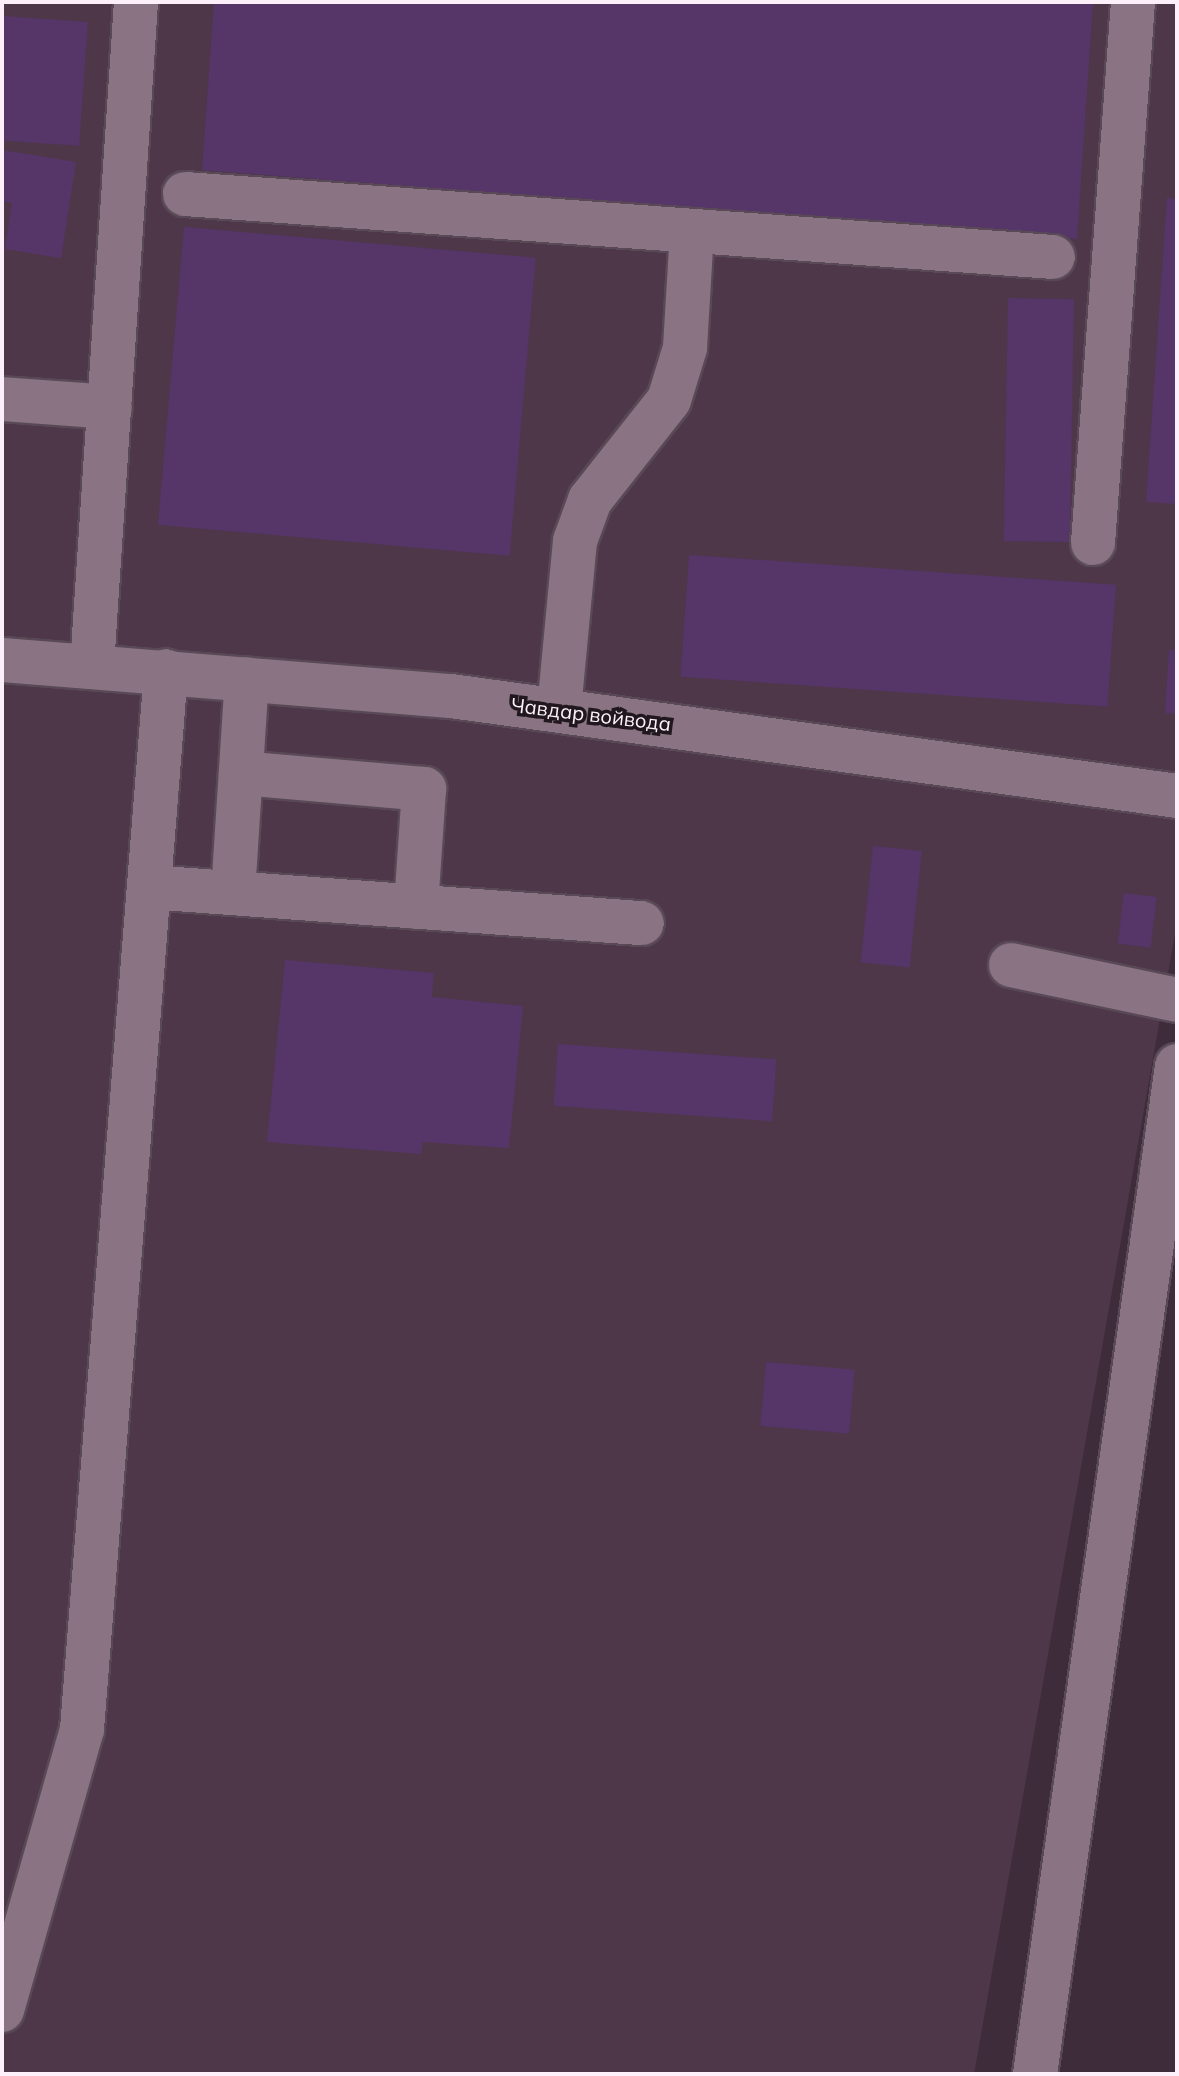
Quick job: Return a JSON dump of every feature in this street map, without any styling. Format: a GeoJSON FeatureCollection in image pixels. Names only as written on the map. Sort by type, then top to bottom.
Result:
{"type":"FeatureCollection","features":[{"type":"Feature","properties":{"kind":"street"},"geometry":{"type":"LineString","coordinates":[[92,666],[136,2]]}},
{"type":"Feature","properties":{"kind":"street"},"geometry":{"type":"LineString","coordinates":[[1093,543],[1133,2]]}},
{"type":"Feature","properties":{"kind":"street"},"geometry":{"type":"LineString","coordinates":[[185,194],[1053,257]]}},
{"type":"Feature","properties":{"kind":"street"},"geometry":{"type":"LineString","coordinates":[[559,710],[575,541],[590,500],[669,400],[685,348],[692,231]]}},
{"type":"Feature","properties":{"kind":"street"},"geometry":{"type":"LineString","coordinates":[[2,399],[110,407]]}},
{"type":"Feature","properties":{"kind":"street","name":"Чавдар войвода"},"geometry":{"type":"LineString","coordinates":[[2,660],[166,671],[559,710],[1177,796]]}},
{"type":"Feature","properties":{"kind":"street"},"geometry":{"type":"LineString","coordinates":[[2,2010],[82,1729],[166,671]]}},
{"type":"Feature","properties":{"kind":"street"},"geometry":{"type":"LineString","coordinates":[[233,893],[247,679]]}},
{"type":"Feature","properties":{"kind":"street"},"geometry":{"type":"LineString","coordinates":[[241,773],[424,789],[416,907]]}},
{"type":"Feature","properties":{"kind":"street"},"geometry":{"type":"LineString","coordinates":[[149,887],[642,923]]}},
{"type":"Feature","properties":{"kind":"street"},"geometry":{"type":"LineString","coordinates":[[1011,965],[1177,1000]]}},
{"type":"Feature","properties":{"kind":"street"},"geometry":{"type":"LineString","coordinates":[[1035,2074],[1177,1066]]}},
{"type":"Feature","properties":{"kind":"shaded area"},"geometry":{"type":"Polygon","coordinates":[[[2,2],[1177,2],[1177,922],[974,2074],[2,2074],[2,2]]]}},
{"type":"Feature","properties":{"kind":"building"},"geometry":{"type":"Polygon","coordinates":[[[214,2],[1093,2],[1077,239],[202,170],[214,2]]]}},
{"type":"Feature","properties":{"kind":"building"},"geometry":{"type":"Polygon","coordinates":[[[2,16],[88,22],[79,146],[2,140],[2,16]]]}},
{"type":"Feature","properties":{"kind":"building"},"geometry":{"type":"Polygon","coordinates":[[[2,150],[76,162],[61,258],[5,249],[12,203],[2,201],[2,150]]]}},
{"type":"Feature","properties":{"kind":"building"},"geometry":{"type":"Polygon","coordinates":[[[1167,198],[1177,199],[1177,504],[1146,502],[1167,198]]]}},
{"type":"Feature","properties":{"kind":"building"},"geometry":{"type":"Polygon","coordinates":[[[184,227],[536,258],[510,556],[158,525],[184,227]]]}},
{"type":"Feature","properties":{"kind":"building"},"geometry":{"type":"Polygon","coordinates":[[[1008,298],[1074,299],[1070,542],[1004,541],[1008,298]]]}},
{"type":"Feature","properties":{"kind":"building"},"geometry":{"type":"Polygon","coordinates":[[[689,555],[1116,585],[1107,707],[680,677],[689,555]]]}},
{"type":"Feature","properties":{"kind":"building"},"geometry":{"type":"Polygon","coordinates":[[[1169,650],[1177,650],[1177,714],[1165,713],[1169,650]]]}},
{"type":"Feature","properties":{"kind":"building"},"geometry":{"type":"Polygon","coordinates":[[[873,846],[922,851],[910,967],[861,962],[873,846]]]}},
{"type":"Feature","properties":{"kind":"building"},"geometry":{"type":"Polygon","coordinates":[[[1124,893],[1157,897],[1151,948],[1118,944],[1124,893]]]}},
{"type":"Feature","properties":{"kind":"building"},"geometry":{"type":"Polygon","coordinates":[[[285,960],[434,973],[432,997],[523,1006],[509,1148],[423,1142],[421,1154],[267,1142],[285,960]]]}},
{"type":"Feature","properties":{"kind":"building"},"geometry":{"type":"Polygon","coordinates":[[[558,1044],[776,1059],[772,1121],[554,1106],[558,1044]]]}},
{"type":"Feature","properties":{"kind":"building"},"geometry":{"type":"Polygon","coordinates":[[[766,1362],[855,1370],[849,1434],[760,1426],[766,1362]]]}}]}
